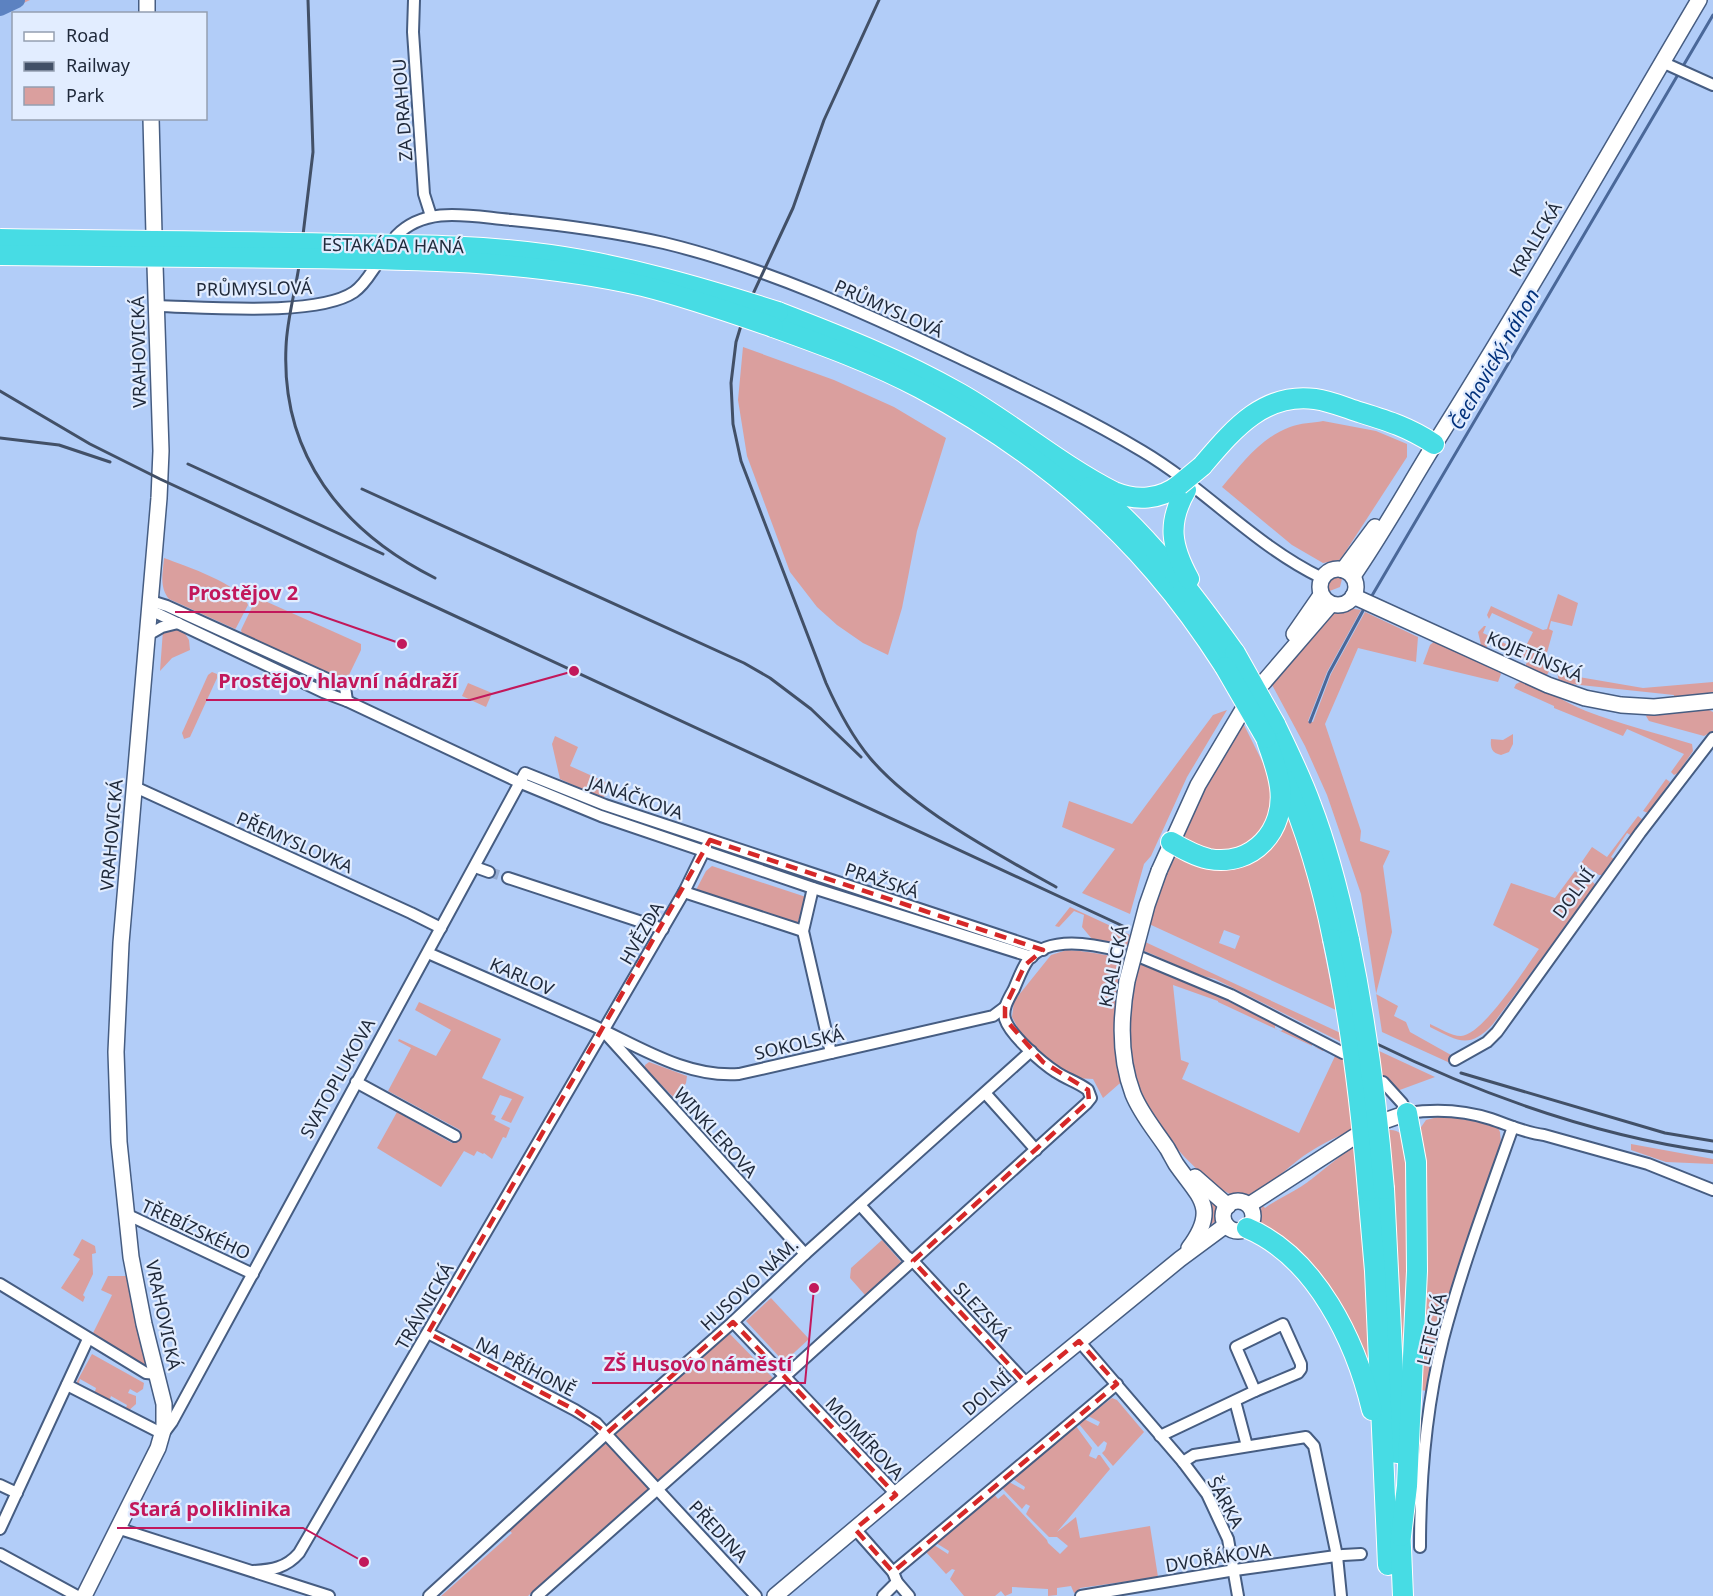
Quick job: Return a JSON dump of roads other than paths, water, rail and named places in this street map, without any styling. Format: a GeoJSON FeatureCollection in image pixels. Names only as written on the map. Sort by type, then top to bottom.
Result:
{"type":"FeatureCollection","features":[{"type":"Feature","properties":{"kind":"highway","name":"ESTAKÁDA HANÁ"},"geometry":{"type":"LineString","coordinates":[[0,239],[408,245],[512,250],[593,262],[699,286],[776,320]]}},
{"type":"Feature","properties":{"kind":"highway","name":"ESTAKÁDA HANÁ"},"geometry":{"type":"LineString","coordinates":[[0,255],[354,258],[471,262],[572,273],[642,286],[776,320]]}},
{"type":"Feature","properties":{"kind":"highway"},"geometry":{"type":"LineString","coordinates":[[776,320],[853,341],[922,373],[994,415],[1119,494],[1135,498],[1150,497],[1183,487]]}},
{"type":"Feature","properties":{"kind":"highway"},"geometry":{"type":"LineString","coordinates":[[776,320],[918,387],[987,426],[1032,458],[1086,502],[1155,571],[1201,629],[1230,660]]}},
{"type":"Feature","properties":{"kind":"highway"},"geometry":{"type":"LineString","coordinates":[[1390,1596],[1375,1271],[1377,1111],[1361,999],[1341,939],[1340,898],[1327,848],[1311,804],[1230,660],[1212,620],[1183,568],[1173,533],[1175,515],[1183,487],[1250,415],[1275,402],[1296,398],[1324,401],[1413,430],[1434,444]]}},
{"type":"Feature","properties":{"kind":"highway"},"geometry":{"type":"LineString","coordinates":[[1042,447],[1095,490],[1136,531],[1165,561],[1212,620]]}},
{"type":"Feature","properties":{"kind":"highway"},"geometry":{"type":"LineString","coordinates":[[1171,842],[1192,854],[1215,860],[1241,857],[1263,844],[1276,825],[1281,797],[1271,731]]}},
{"type":"Feature","properties":{"kind":"highway"},"geometry":{"type":"LineString","coordinates":[[1401,1536],[1407,1486],[1417,1271],[1416,1162],[1407,1113]]}},
{"type":"Feature","properties":{"kind":"highway"},"geometry":{"type":"LineString","coordinates":[[1376,1190],[1401,1536],[1403,1596]]}},
{"type":"Feature","properties":{"kind":"highway"},"geometry":{"type":"LineString","coordinates":[[1247,1228],[1266,1237],[1289,1256],[1305,1272],[1332,1307],[1361,1369],[1376,1425],[1384,1469]]}},
{"type":"Feature","properties":{"kind":"main road","name":"KRALICKÁ"},"geometry":{"type":"LineString","coordinates":[[1348,573],[1384,530],[1434,444],[1668,64],[1699,0]]}},
{"type":"Feature","properties":{"kind":"main road"},"geometry":{"type":"LineString","coordinates":[[151,120],[154,234]]}},
{"type":"Feature","properties":{"kind":"main road","name":"VRAHOVICKÁ"},"geometry":{"type":"LineString","coordinates":[[155,265],[160,466],[151,606],[116,1010],[117,1106],[126,1214],[140,1305],[164,1404]]}},
{"type":"Feature","properties":{"kind":"main road"},"geometry":{"type":"LineString","coordinates":[[1331,570],[1348,573],[1356,587],[1355,597],[1342,604],[1326,599],[1319,586],[1322,578],[1331,570]]}},
{"type":"Feature","properties":{"kind":"main road","name":"KOJETÍNSKÁ"},"geometry":{"type":"LineString","coordinates":[[1355,597],[1548,685],[1585,698],[1621,705],[1654,707],[1713,701]]}},
{"type":"Feature","properties":{"kind":"main road"},"geometry":{"type":"LineString","coordinates":[[1263,682],[1280,661],[1299,626],[1326,599]]}},
{"type":"Feature","properties":{"kind":"main road","name":"KRALICKÁ"},"geometry":{"type":"LineString","coordinates":[[1180,1259],[1200,1231],[1203,1208],[1198,1191],[1175,1162],[1143,1114],[1133,1093],[1124,1062],[1121,1025],[1126,981],[1159,871],[1198,785],[1242,711]]}},
{"type":"Feature","properties":{"kind":"main road"},"geometry":{"type":"LineString","coordinates":[[1387,1120],[1407,1113]]}},
{"type":"Feature","properties":{"kind":"main road"},"geometry":{"type":"LineString","coordinates":[[1248,1205],[1354,1137]]}},
{"type":"Feature","properties":{"kind":"main road"},"geometry":{"type":"LineString","coordinates":[[1166,1146],[1191,1173],[1228,1206]]}},
{"type":"Feature","properties":{"kind":"main road"},"geometry":{"type":"LineString","coordinates":[[1238,1201],[1248,1205],[1253,1219],[1247,1228],[1236,1231],[1226,1225],[1224,1215],[1228,1206],[1238,1201]]}},
{"type":"Feature","properties":{"kind":"main road","name":"DOLNÍ"},"geometry":{"type":"LineString","coordinates":[[775,1596],[1079,1341],[1180,1259],[1226,1225]]}},
{"type":"Feature","properties":{"kind":"main road","name":"SVATOPLUKOVA"},"geometry":{"type":"LineString","coordinates":[[84,1596],[163,1434],[164,1404]]}},
{"type":"Feature","properties":{"kind":"street","name":"ZA DRAHOU"},"geometry":{"type":"LineString","coordinates":[[414,0],[413,33],[424,194],[431,216]]}},
{"type":"Feature","properties":{"kind":"street"},"geometry":{"type":"LineString","coordinates":[[1668,64],[1713,85]]}},
{"type":"Feature","properties":{"kind":"street","name":"PRŮMYSLOVÁ"},"geometry":{"type":"LineString","coordinates":[[396,236],[410,225],[431,216],[447,214],[528,221],[619,234],[665,244],[792,283],[914,336],[1058,405],[1144,452],[1286,559],[1322,578]]}},
{"type":"Feature","properties":{"kind":"street","name":"PRŮMYSLOVÁ"},"geometry":{"type":"LineString","coordinates":[[157,306],[260,308],[320,303],[354,292],[375,267]]}},
{"type":"Feature","properties":{"kind":"street"},"geometry":{"type":"LineString","coordinates":[[151,606],[167,606],[345,687],[347,701]]}},
{"type":"Feature","properties":{"kind":"street","name":"JANÁČKOVA"},"geometry":{"type":"LineString","coordinates":[[151,606],[178,623],[323,692],[523,778],[602,816],[813,888]]}},
{"type":"Feature","properties":{"kind":"street"},"geometry":{"type":"LineString","coordinates":[[148,635],[162,627],[178,623]]}},
{"type":"Feature","properties":{"kind":"street","name":"DOLNÍ"},"geometry":{"type":"LineString","coordinates":[[1455,1060],[1487,1042],[1497,1032],[1640,833],[1713,738]]}},
{"type":"Feature","properties":{"kind":"street","name":"JANÁČKOVA"},"geometry":{"type":"LineString","coordinates":[[523,778],[711,840]]}},
{"type":"Feature","properties":{"kind":"street","name":"SVATOPLUKOVA"},"geometry":{"type":"LineString","coordinates":[[163,1434],[172,1422],[523,778]]}},
{"type":"Feature","properties":{"kind":"street","name":"PŘEMYSLOVKA"},"geometry":{"type":"LineString","coordinates":[[135,787],[441,928]]}},
{"type":"Feature","properties":{"kind":"street"},"geometry":{"type":"LineString","coordinates":[[602,816],[605,805]]}},
{"type":"Feature","properties":{"kind":"street","name":"JANÁČKOVA"},"geometry":{"type":"LineString","coordinates":[[673,841],[696,843],[711,840]]}},
{"type":"Feature","properties":{"kind":"street","name":"HVĚZDA"},"geometry":{"type":"LineString","coordinates":[[603,1030],[663,929],[684,892],[703,851],[711,840]]}},
{"type":"Feature","properties":{"kind":"street","name":"PRAŽSKÁ"},"geometry":{"type":"LineString","coordinates":[[711,840],[1043,950]]}},
{"type":"Feature","properties":{"kind":"street"},"geometry":{"type":"LineString","coordinates":[[475,867],[489,872]]}},
{"type":"Feature","properties":{"kind":"street"},"geometry":{"type":"LineString","coordinates":[[508,878],[663,929]]}},
{"type":"Feature","properties":{"kind":"street"},"geometry":{"type":"LineString","coordinates":[[813,888],[802,931],[831,1053]]}},
{"type":"Feature","properties":{"kind":"street","name":"PRAŽSKÁ"},"geometry":{"type":"LineString","coordinates":[[813,888],[1032,957]]}},
{"type":"Feature","properties":{"kind":"street"},"geometry":{"type":"LineString","coordinates":[[684,892],[802,931]]}},
{"type":"Feature","properties":{"kind":"street"},"geometry":{"type":"LineString","coordinates":[[537,1596],[1088,1103],[1091,1098],[1088,1090],[1056,1072],[1015,1034],[1007,1022],[1005,1007],[1025,965],[1043,950],[1075,943],[1095,944],[1120,951]]}},
{"type":"Feature","properties":{"kind":"street","name":"KARLOV"},"geometry":{"type":"LineString","coordinates":[[428,953],[603,1030]]}},
{"type":"Feature","properties":{"kind":"street"},"geometry":{"type":"LineString","coordinates":[[1140,957],[1241,1000],[1343,1053]]}},
{"type":"Feature","properties":{"kind":"street","name":"SOKOLSKÁ"},"geometry":{"type":"LineString","coordinates":[[603,1030],[650,1053],[688,1068],[718,1074],[739,1074],[993,1016],[1005,1007]]}},
{"type":"Feature","properties":{"kind":"street","name":"WINKLEROVA"},"geometry":{"type":"LineString","coordinates":[[603,1030],[805,1254]]}},
{"type":"Feature","properties":{"kind":"street","name":"TRÁVNICKÁ"},"geometry":{"type":"LineString","coordinates":[[252,1571],[274,1570],[291,1562],[299,1553],[603,1030]]}},
{"type":"Feature","properties":{"kind":"street","name":"HUSOVO NÁM."},"geometry":{"type":"LineString","coordinates":[[429,1596],[1031,1051]]}},
{"type":"Feature","properties":{"kind":"street"},"geometry":{"type":"LineString","coordinates":[[356,1082],[455,1136]]}},
{"type":"Feature","properties":{"kind":"street"},"geometry":{"type":"LineString","coordinates":[[1383,1082],[1407,1113],[1458,1112],[1482,1116],[1531,1134],[1544,1135],[1640,1162],[1674,1173],[1713,1190]]}},
{"type":"Feature","properties":{"kind":"street"},"geometry":{"type":"LineString","coordinates":[[986,1094],[1036,1150]]}},
{"type":"Feature","properties":{"kind":"street","name":"LETECKÁ"},"geometry":{"type":"LineString","coordinates":[[1420,1547],[1424,1454],[1431,1397],[1443,1341],[1458,1287],[1513,1127]]}},
{"type":"Feature","properties":{"kind":"street","name":"SLEZSKÁ"},"geometry":{"type":"LineString","coordinates":[[860,1205],[1027,1384]]}},
{"type":"Feature","properties":{"kind":"street","name":"TŘEBÍZSKÉHO"},"geometry":{"type":"LineString","coordinates":[[126,1214],[253,1274]]}},
{"type":"Feature","properties":{"kind":"street"},"geometry":{"type":"LineString","coordinates":[[0,1284],[146,1373],[157,1374]]}},
{"type":"Feature","properties":{"kind":"street","name":"MOJMÍROVA"},"geometry":{"type":"LineString","coordinates":[[733,1322],[897,1495]]}},
{"type":"Feature","properties":{"kind":"street"},"geometry":{"type":"LineString","coordinates":[[1160,1436],[1298,1373],[1301,1364],[1283,1323],[1236,1347],[1255,1391]]}},
{"type":"Feature","properties":{"kind":"street","name":"NA PŘÍHONĚ"},"geometry":{"type":"LineString","coordinates":[[428,1333],[585,1415],[607,1433],[658,1489]]}},
{"type":"Feature","properties":{"kind":"street"},"geometry":{"type":"LineString","coordinates":[[0,1529],[88,1339]]}},
{"type":"Feature","properties":{"kind":"street","name":"ŠÁRKA"},"geometry":{"type":"LineString","coordinates":[[1079,1341],[1118,1384],[1207,1494],[1228,1539],[1238,1596]]}},
{"type":"Feature","properties":{"kind":"street"},"geometry":{"type":"LineString","coordinates":[[883,1596],[895,1577],[1118,1384]]}},
{"type":"Feature","properties":{"kind":"street"},"geometry":{"type":"LineString","coordinates":[[67,1385],[163,1434]]}},
{"type":"Feature","properties":{"kind":"street"},"geometry":{"type":"LineString","coordinates":[[164,1404],[176,1401],[188,1392]]}},
{"type":"Feature","properties":{"kind":"street"},"geometry":{"type":"LineString","coordinates":[[1235,1401],[1247,1446]]}},
{"type":"Feature","properties":{"kind":"street"},"geometry":{"type":"LineString","coordinates":[[1183,1462],[1194,1455],[1306,1437],[1314,1446],[1337,1556],[1341,1596]]}},
{"type":"Feature","properties":{"kind":"street"},"geometry":{"type":"LineString","coordinates":[[0,1485],[17,1493]]}},
{"type":"Feature","properties":{"kind":"street","name":"PŘEDINA"},"geometry":{"type":"LineString","coordinates":[[658,1489],[756,1596]]}},
{"type":"Feature","properties":{"kind":"street"},"geometry":{"type":"LineString","coordinates":[[117,1528],[329,1596]]}},
{"type":"Feature","properties":{"kind":"street"},"geometry":{"type":"LineString","coordinates":[[855,1530],[909,1596]]}},
{"type":"Feature","properties":{"kind":"street"},"geometry":{"type":"LineString","coordinates":[[0,1554],[77,1596]]}},
{"type":"Feature","properties":{"kind":"street","name":"DVOŘÁKOVA"},"geometry":{"type":"LineString","coordinates":[[1081,1596],[1235,1570],[1361,1554]]}},
{"type":"Feature","properties":{"kind":"waterway"},"geometry":{"type":"LineString","coordinates":[[0,8],[17,0]]}},
{"type":"Feature","properties":{"kind":"waterway","name":"Čechovický náhon"},"geometry":{"type":"LineString","coordinates":[[1370,599],[1713,15]]}},
{"type":"Feature","properties":{"kind":"waterway","name":"Čechovický náhon"},"geometry":{"type":"LineString","coordinates":[[1310,722],[1329,673],[1365,607]]}},
{"type":"Feature","properties":{"kind":"tunnel"},"geometry":{"type":"LineString","coordinates":[[489,872],[508,878]]}},
{"type":"Feature","properties":{"kind":"railway"},"geometry":{"type":"LineString","coordinates":[[303,235],[313,152],[308,0]]}},
{"type":"Feature","properties":{"kind":"railway"},"geometry":{"type":"LineString","coordinates":[[879,0],[824,120],[793,208],[746,309],[736,342],[731,383],[733,424],[741,461],[826,683],[840,713],[857,740],[888,777],[933,813],[957,830],[1056,887]]}},
{"type":"Feature","properties":{"kind":"railway"},"geometry":{"type":"LineString","coordinates":[[299,266],[289,316],[286,347],[287,386],[294,422],[306,455],[324,485],[346,513],[372,537],[402,559],[435,578]]}},
{"type":"Feature","properties":{"kind":"railway"},"geometry":{"type":"LineString","coordinates":[[0,391],[90,444],[160,479],[1125,927]]}},
{"type":"Feature","properties":{"kind":"railway"},"geometry":{"type":"LineString","coordinates":[[0,438],[59,445],[110,462]]}},
{"type":"Feature","properties":{"kind":"railway"},"geometry":{"type":"LineString","coordinates":[[188,464],[383,554]]}},
{"type":"Feature","properties":{"kind":"railway"},"geometry":{"type":"LineString","coordinates":[[362,489],[744,663],[770,678],[811,709],[861,757]]}},
{"type":"Feature","properties":{"kind":"railway"},"geometry":{"type":"LineString","coordinates":[[1377,1044],[1458,1081],[1541,1112],[1626,1136],[1713,1152]]}},
{"type":"Feature","properties":{"kind":"railway"},"geometry":{"type":"LineString","coordinates":[[1461,1073],[1665,1133],[1713,1141]]}},
{"type":"Feature","properties":{"kind":"place","name":"Prostějov 2"},"geometry":{"type":"Point","coordinates":[402,644]}},
{"type":"Feature","properties":{"kind":"place","name":"Prostějov hlavní nádraží"},"geometry":{"type":"Point","coordinates":[574,671]}},
{"type":"Feature","properties":{"kind":"place","name":"ZŠ Husovo náměstí"},"geometry":{"type":"Point","coordinates":[814,1288]}},
{"type":"Feature","properties":{"kind":"place","name":"Stará poliklinika"},"geometry":{"type":"Point","coordinates":[364,1562]}}]}
